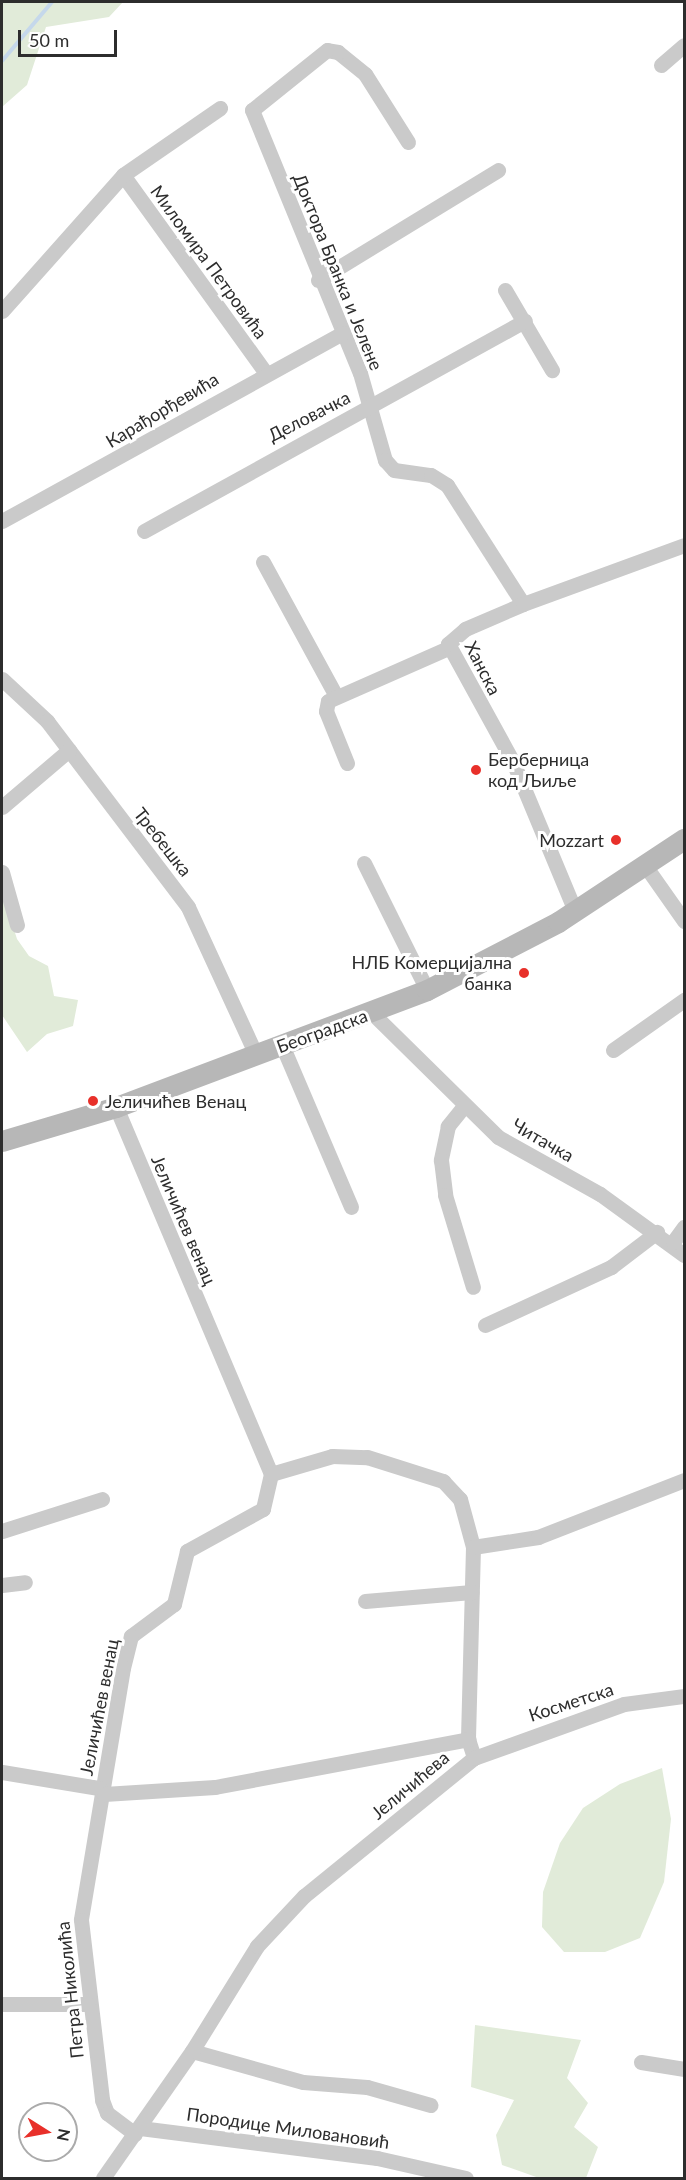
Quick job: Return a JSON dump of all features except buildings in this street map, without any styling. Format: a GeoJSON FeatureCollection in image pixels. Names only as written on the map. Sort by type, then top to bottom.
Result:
{"type":"FeatureCollection","features":[{"type":"Feature","properties":{"kind":"main road","name":"Београдска"},"geometry":{"type":"LineString","coordinates":[[2,1141],[117,1107],[427,990],[575,911],[684,839]]}},
{"type":"Feature","properties":{"kind":"street"},"geometry":{"type":"LineString","coordinates":[[661,65],[684,45]]}},
{"type":"Feature","properties":{"kind":"street","name":"Доктора Бранка и Јелене"},"geometry":{"type":"LineString","coordinates":[[408,142],[365,74],[338,52],[327,50],[252,110],[318,280],[342,333],[390,467],[440,478],[499,560],[523,604]]}},
{"type":"Feature","properties":{"kind":"street"},"geometry":{"type":"LineString","coordinates":[[2,311],[123,175],[220,108]]}},
{"type":"Feature","properties":{"kind":"street"},"geometry":{"type":"LineString","coordinates":[[318,280],[498,170]]}},
{"type":"Feature","properties":{"kind":"street","name":"Миломира Петровића"},"geometry":{"type":"LineString","coordinates":[[123,175],[264,372]]}},
{"type":"Feature","properties":{"kind":"street"},"geometry":{"type":"LineString","coordinates":[[504,290],[525,321],[552,370]]}},
{"type":"Feature","properties":{"kind":"street","name":"Деловачка"},"geometry":{"type":"LineString","coordinates":[[144,531],[525,321]]}},
{"type":"Feature","properties":{"kind":"street","name":"Карађорђевића"},"geometry":{"type":"LineString","coordinates":[[2,521],[264,372],[342,333]]}},
{"type":"Feature","properties":{"kind":"street","name":"Ханска"},"geometry":{"type":"LineString","coordinates":[[575,911],[513,762],[448,648],[455,634],[523,604],[684,545]]}},
{"type":"Feature","properties":{"kind":"street"},"geometry":{"type":"LineString","coordinates":[[263,562],[336,696]]}},
{"type":"Feature","properties":{"kind":"street"},"geometry":{"type":"LineString","coordinates":[[347,763],[326,707],[336,696],[448,648]]}},
{"type":"Feature","properties":{"kind":"street","name":"Требешка"},"geometry":{"type":"LineString","coordinates":[[2,679],[47,721],[188,907],[256,1054]]}},
{"type":"Feature","properties":{"kind":"street"},"geometry":{"type":"LineString","coordinates":[[2,807],[69,750]]}},
{"type":"Feature","properties":{"kind":"street"},"geometry":{"type":"LineString","coordinates":[[364,863],[427,990]]}},
{"type":"Feature","properties":{"kind":"street"},"geometry":{"type":"LineString","coordinates":[[645,864],[684,921]]}},
{"type":"Feature","properties":{"kind":"street"},"geometry":{"type":"LineString","coordinates":[[2,872],[17,925]]}},
{"type":"Feature","properties":{"kind":"street"},"geometry":{"type":"LineString","coordinates":[[613,1050],[684,1000]]}},
{"type":"Feature","properties":{"kind":"street","name":"Читачка"},"geometry":{"type":"LineString","coordinates":[[372,1012],[464,1106],[513,1148],[600,1194],[672,1242],[684,1255]]}},
{"type":"Feature","properties":{"kind":"street"},"geometry":{"type":"LineString","coordinates":[[282,1045],[351,1207]]}},
{"type":"Feature","properties":{"kind":"street"},"geometry":{"type":"LineString","coordinates":[[464,1106],[448,1126],[441,1160],[445,1195],[473,1287]]}},
{"type":"Feature","properties":{"kind":"street","name":"Јеличићев венац"},"geometry":{"type":"LineString","coordinates":[[117,1107],[271,1474],[263,1509],[188,1551],[174,1604],[131,1636],[104,1794],[215,1787],[468,1739]]}},
{"type":"Feature","properties":{"kind":"street"},"geometry":{"type":"LineString","coordinates":[[672,1242],[684,1227]]}},
{"type":"Feature","properties":{"kind":"street"},"geometry":{"type":"LineString","coordinates":[[485,1325],[611,1267],[657,1232]]}},
{"type":"Feature","properties":{"kind":"street","name":"Јеличићева"},"geometry":{"type":"LineString","coordinates":[[103,2178],[192,2051],[278,1919],[474,1758],[468,1739],[473,1547],[460,1499],[442,1481],[349,1455],[303,1462],[271,1474]]}},
{"type":"Feature","properties":{"kind":"street"},"geometry":{"type":"LineString","coordinates":[[473,1547],[538,1537],[684,1480]]}},
{"type":"Feature","properties":{"kind":"street"},"geometry":{"type":"LineString","coordinates":[[2,1531],[102,1499]]}},
{"type":"Feature","properties":{"kind":"street"},"geometry":{"type":"LineString","coordinates":[[2,1585],[25,1582]]}},
{"type":"Feature","properties":{"kind":"street"},"geometry":{"type":"LineString","coordinates":[[365,1601],[472,1592]]}},
{"type":"Feature","properties":{"kind":"street","name":"Косметска"},"geometry":{"type":"LineString","coordinates":[[474,1758],[624,1704],[684,1696]]}},
{"type":"Feature","properties":{"kind":"street"},"geometry":{"type":"LineString","coordinates":[[2,1772],[99,1788],[104,1794]]}},
{"type":"Feature","properties":{"kind":"street","name":"Петра Николића"},"geometry":{"type":"LineString","coordinates":[[104,1794],[82,1903],[88,2004],[102,2100],[107,2113],[137,2131]]}},
{"type":"Feature","properties":{"kind":"street"},"geometry":{"type":"LineString","coordinates":[[2,2004],[88,2004]]}},
{"type":"Feature","properties":{"kind":"street"},"geometry":{"type":"LineString","coordinates":[[192,2051],[303,2082],[367,2087],[430,2105]]}},
{"type":"Feature","properties":{"kind":"street"},"geometry":{"type":"LineString","coordinates":[[640,2062],[684,2069]]}},
{"type":"Feature","properties":{"kind":"street","name":"Породице Миловановић"},"geometry":{"type":"LineString","coordinates":[[137,2131],[377,2158],[466,2178]]}},
{"type":"Feature","properties":{"kind":"green space"},"geometry":{"type":"Polygon","coordinates":[[[2,2],[123,2],[109,17],[46,27],[27,85],[2,107],[2,2]]]}},
{"type":"Feature","properties":{"kind":"green space"},"geometry":{"type":"Polygon","coordinates":[[[2,892],[17,939],[29,956],[48,966],[54,996],[78,1000],[73,1026],[47,1034],[27,1052],[2,1015],[2,892]]]}},
{"type":"Feature","properties":{"kind":"green space"},"geometry":{"type":"Polygon","coordinates":[[[662,1768],[671,1819],[664,1882],[640,1938],[605,1952],[564,1952],[542,1927],[543,1892],[560,1843],[583,1808],[620,1784],[662,1768]]]}},
{"type":"Feature","properties":{"kind":"green space"},"geometry":{"type":"Polygon","coordinates":[[[475,2025],[581,2040],[567,2078],[588,2103],[574,2127],[598,2147],[586,2178],[539,2178],[502,2165],[496,2135],[514,2100],[471,2087],[475,2025]]]}},
{"type":"Feature","properties":{"kind":"waterway"},"geometry":{"type":"LineString","coordinates":[[2,61],[52,2]]}},
{"type":"Feature","properties":{"kind":"place","name":"Берберница код Љиље"},"geometry":{"type":"Point","coordinates":[476,770]}},
{"type":"Feature","properties":{"kind":"place","name":"Mozzart"},"geometry":{"type":"Point","coordinates":[616,840]}},
{"type":"Feature","properties":{"kind":"place","name":"НЛБ Комерцијална банка"},"geometry":{"type":"Point","coordinates":[524,973]}},
{"type":"Feature","properties":{"kind":"place","name":"Јеличићев Венац"},"geometry":{"type":"Point","coordinates":[93,1101]}}]}
